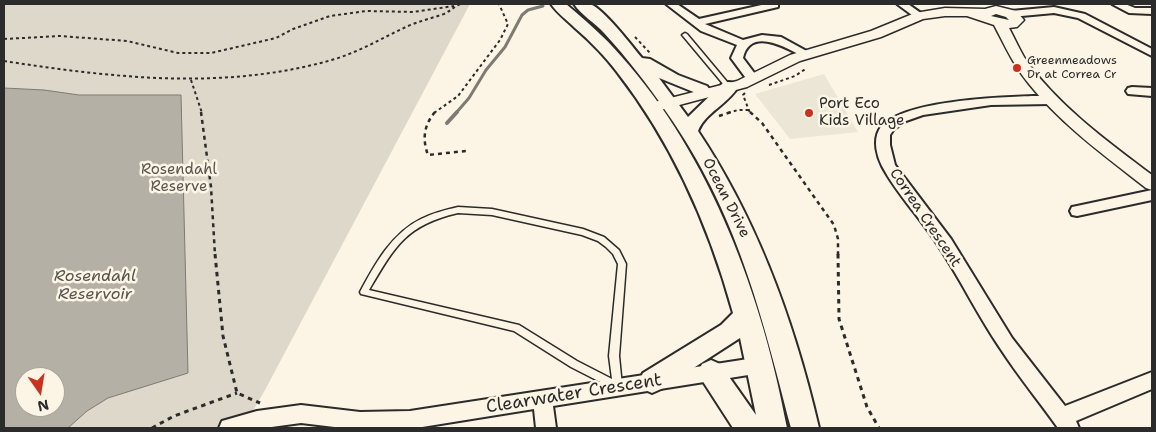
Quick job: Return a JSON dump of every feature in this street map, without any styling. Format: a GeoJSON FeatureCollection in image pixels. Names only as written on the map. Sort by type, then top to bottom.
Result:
{"type":"FeatureCollection","features":[{"type":"Feature","properties":{"kind":"main road","name":"Ocean Drive"},"geometry":{"type":"LineString","coordinates":[[558,4],[690,132],[717,179],[750,246],[788,361],[805,428]]}},
{"type":"Feature","properties":{"kind":"main road","name":"Ocean Drive"},"geometry":{"type":"LineString","coordinates":[[581,4],[607,26],[631,55],[660,103],[705,200],[747,315],[761,365],[773,428]]}},
{"type":"Feature","properties":{"kind":"main road"},"geometry":{"type":"LineString","coordinates":[[631,55],[672,79],[701,90]]}},
{"type":"Feature","properties":{"kind":"main road"},"geometry":{"type":"LineString","coordinates":[[690,132],[693,122],[726,92],[727,85]]}},
{"type":"Feature","properties":{"kind":"main road"},"geometry":{"type":"LineString","coordinates":[[652,381],[730,332],[747,315]]}},
{"type":"Feature","properties":{"kind":"main road","name":"Clearwater Crescent"},"geometry":{"type":"LineString","coordinates":[[761,365],[788,361]]}},
{"type":"Feature","properties":{"kind":"main road"},"geometry":{"type":"LineString","coordinates":[[711,372],[749,428]]}},
{"type":"Feature","properties":{"kind":"street"},"geometry":{"type":"LineString","coordinates":[[671,4],[696,24],[712,33],[744,44],[761,39],[774,39],[786,43],[806,61]]}},
{"type":"Feature","properties":{"kind":"street"},"geometry":{"type":"LineString","coordinates":[[902,4],[920,16]]}},
{"type":"Feature","properties":{"kind":"street"},"geometry":{"type":"LineString","coordinates":[[1034,4],[1046,12]]}},
{"type":"Feature","properties":{"kind":"street"},"geometry":{"type":"LineString","coordinates":[[1117,4],[1133,11],[1152,12]]}},
{"type":"Feature","properties":{"kind":"street"},"geometry":{"type":"LineString","coordinates":[[696,24],[774,5]]}},
{"type":"Feature","properties":{"kind":"street"},"geometry":{"type":"LineString","coordinates":[[660,103],[701,90],[750,82],[920,16],[936,12],[1000,16],[1063,12],[1091,19],[1152,53]]}},
{"type":"Feature","properties":{"kind":"street"},"geometry":{"type":"LineString","coordinates":[[1000,16],[1020,62],[1051,100],[1108,150],[1152,184]]}},
{"type":"Feature","properties":{"kind":"street"},"geometry":{"type":"LineString","coordinates":[[744,44],[738,52],[737,58],[750,82]]}},
{"type":"Feature","properties":{"kind":"street"},"geometry":{"type":"LineString","coordinates":[[660,103],[727,85]]}},
{"type":"Feature","properties":{"kind":"street"},"geometry":{"type":"LineString","coordinates":[[1132,91],[1152,92]]}},
{"type":"Feature","properties":{"kind":"street","name":"Correa Crescent"},"geometry":{"type":"LineString","coordinates":[[1051,100],[1022,100],[963,105],[900,119],[888,127],[884,137],[883,153],[889,166],[945,243],[1006,343],[1065,423]]}},
{"type":"Feature","properties":{"kind":"street"},"geometry":{"type":"LineString","coordinates":[[1077,211],[1152,195]]}},
{"type":"Feature","properties":{"kind":"street","name":"Clearwater Crescent"},"geometry":{"type":"LineString","coordinates":[[228,428],[257,420],[301,414],[358,425],[410,420],[617,386],[761,365]]}},
{"type":"Feature","properties":{"kind":"street"},"geometry":{"type":"LineString","coordinates":[[1065,423],[1152,380]]}},
{"type":"Feature","properties":{"kind":"street"},"geometry":{"type":"LineString","coordinates":[[543,398],[546,428]]}},
{"type":"Feature","properties":{"kind":"lane"},"geometry":{"type":"LineString","coordinates":[[685,34],[727,85]]}},
{"type":"Feature","properties":{"kind":"lane"},"geometry":{"type":"LineString","coordinates":[[458,210],[481,211],[583,232],[601,239],[616,252],[622,264],[614,356],[617,386],[574,364],[531,336],[506,325],[364,292],[396,240],[416,223],[436,215],[458,210]]}},
{"type":"Feature","properties":{"kind":"path"},"geometry":{"type":"LineString","coordinates":[[4,39],[69,37],[128,41],[178,53],[211,53],[276,38],[293,28],[330,16],[366,11],[413,12],[460,4]]}},
{"type":"Feature","properties":{"kind":"path"},"geometry":{"type":"LineString","coordinates":[[466,151],[428,155],[424,145],[425,126],[434,113],[458,96],[500,40],[508,24],[498,4]]}},
{"type":"Feature","properties":{"kind":"path"},"geometry":{"type":"LineString","coordinates":[[4,61],[55,70],[124,77],[191,80],[235,78],[296,70],[337,59],[378,42],[414,23],[448,12],[454,6]]}},
{"type":"Feature","properties":{"kind":"path"},"geometry":{"type":"LineString","coordinates":[[631,34],[655,58]]}},
{"type":"Feature","properties":{"kind":"path"},"geometry":{"type":"LineString","coordinates":[[768,85],[795,76],[806,61]]}},
{"type":"Feature","properties":{"kind":"path"},"geometry":{"type":"LineString","coordinates":[[191,80],[198,94],[211,184],[222,334],[237,393]]}},
{"type":"Feature","properties":{"kind":"path"},"geometry":{"type":"LineString","coordinates":[[750,82],[743,94],[749,110],[762,123],[834,224],[838,239],[839,319],[867,407],[879,428]]}},
{"type":"Feature","properties":{"kind":"path"},"geometry":{"type":"LineString","coordinates":[[701,114],[712,117],[738,110],[749,110]]}},
{"type":"Feature","properties":{"kind":"path"},"geometry":{"type":"LineString","coordinates":[[152,428],[174,416],[237,393],[291,415]]}},
{"type":"Feature","properties":{"kind":"shaded area","name":"Port Eco Kids Village"},"geometry":{"type":"Polygon","coordinates":[[[824,74],[858,132],[790,139],[755,94],[824,74]]]}},
{"type":"Feature","properties":{"kind":"green space","name":"Rosendahl Reserve"},"geometry":{"type":"Polygon","coordinates":[[[4,4],[470,4],[243,428],[4,428],[4,4]]]}},
{"type":"Feature","properties":{"kind":"water","name":"Rosendahl Reservoir"},"geometry":{"type":"Polygon","coordinates":[[[4,88],[44,90],[79,95],[181,95],[188,373],[108,398],[87,411],[68,428],[4,428],[4,88]]]}},
{"type":"Feature","properties":{"kind":"waterway"},"geometry":{"type":"LineString","coordinates":[[456,113],[469,98],[486,70],[505,47],[522,15],[528,10],[543,6]]}},
{"type":"Feature","properties":{"kind":"waterway"},"geometry":{"type":"LineString","coordinates":[[447,123],[457,112]]}},
{"type":"Feature","properties":{"kind":"place","name":"Greenmeadows Dr at Correa Cr"},"geometry":{"type":"Point","coordinates":[1017,68]}},
{"type":"Feature","properties":{"kind":"place","name":"Port Eco Kids Village"},"geometry":{"type":"Point","coordinates":[809,113]}}]}
